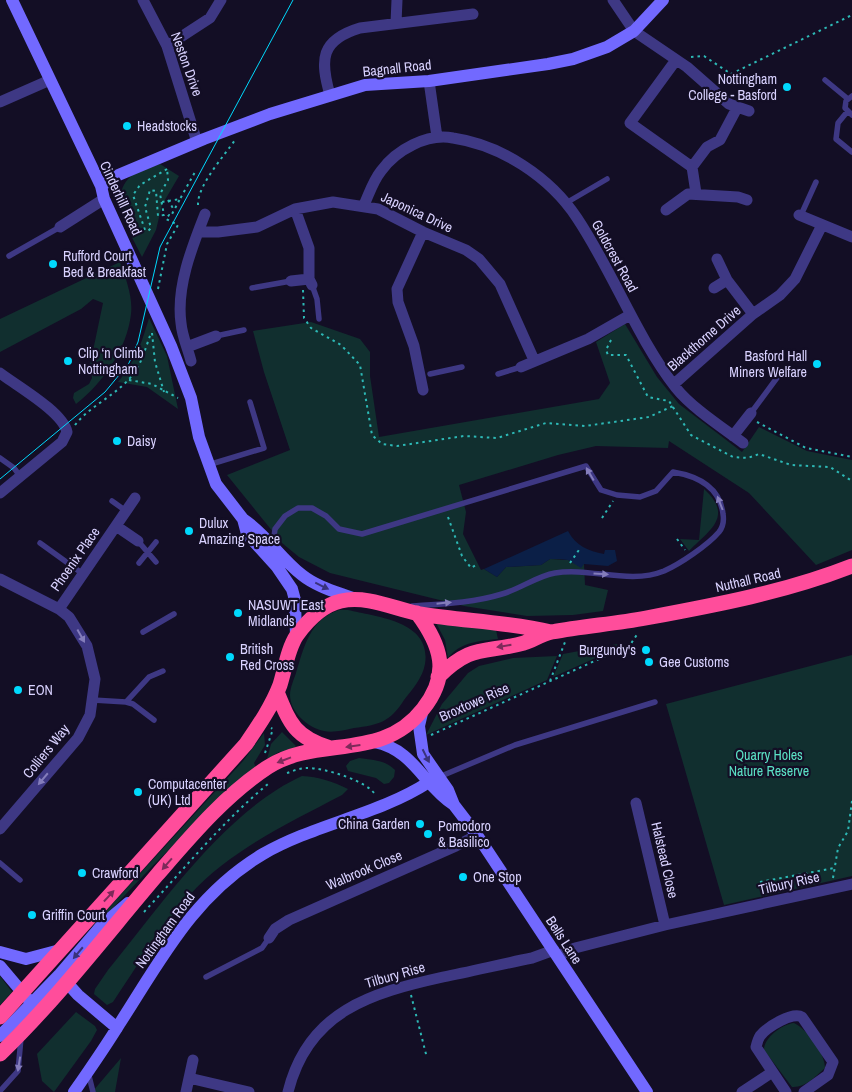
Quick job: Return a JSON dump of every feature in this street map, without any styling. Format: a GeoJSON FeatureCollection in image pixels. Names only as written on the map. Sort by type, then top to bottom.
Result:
{"type":"FeatureCollection","features":[{"type":"Feature","properties":{"kind":"highway","name":"Nuthall Road"},"geometry":{"type":"LineString","coordinates":[[551,632],[648,618],[809,583],[852,566]]}},
{"type":"Feature","properties":{"kind":"highway"},"geometry":{"type":"LineString","coordinates":[[0,1017],[27,998],[56,954],[231,762],[262,722],[277,692],[296,636],[312,617],[334,603],[343,600],[360,600],[417,613],[522,626],[551,632]]}},
{"type":"Feature","properties":{"kind":"highway"},"geometry":{"type":"LineString","coordinates":[[0,1054],[36,1019],[63,979],[212,814],[267,768],[284,760],[332,748],[375,742],[390,737],[423,709],[434,691],[438,677],[439,648],[429,629],[417,613]]}},
{"type":"Feature","properties":{"kind":"highway"},"geometry":{"type":"LineString","coordinates":[[438,677],[457,660],[476,650],[523,643],[551,632]]}},
{"type":"Feature","properties":{"kind":"highway"},"geometry":{"type":"LineString","coordinates":[[277,692],[289,721],[296,730],[305,738],[332,748]]}},
{"type":"Feature","properties":{"kind":"street","name":"Cinderhill Road"},"geometry":{"type":"LineString","coordinates":[[12,0],[101,186],[104,199],[137,267],[162,326],[191,398],[198,437],[216,484],[243,519],[254,527],[304,577],[324,588],[360,600]]}},
{"type":"Feature","properties":{"kind":"street","name":"Neston Drive"},"geometry":{"type":"LineString","coordinates":[[143,0],[167,46],[201,140]]}},
{"type":"Feature","properties":{"kind":"street"},"geometry":{"type":"LineString","coordinates":[[167,46],[210,18],[221,0]]}},
{"type":"Feature","properties":{"kind":"street"},"geometry":{"type":"LineString","coordinates":[[396,23],[397,0]]}},
{"type":"Feature","properties":{"kind":"street"},"geometry":{"type":"LineString","coordinates":[[613,0],[634,31],[743,109],[720,140],[707,148],[692,167]]}},
{"type":"Feature","properties":{"kind":"street","name":"Bagnall Road"},"geometry":{"type":"LineString","coordinates":[[101,186],[116,176],[201,140],[330,95],[373,84],[428,81],[573,59],[607,47],[634,31],[663,0]]}},
{"type":"Feature","properties":{"kind":"street"},"geometry":{"type":"LineString","coordinates":[[330,95],[323,69],[323,61],[334,42],[343,34],[354,30],[396,23],[473,14]]}},
{"type":"Feature","properties":{"kind":"street"},"geometry":{"type":"LineString","coordinates":[[676,60],[630,123],[692,167],[696,193]]}},
{"type":"Feature","properties":{"kind":"street"},"geometry":{"type":"LineString","coordinates":[[0,102],[50,80]]}},
{"type":"Feature","properties":{"kind":"street"},"geometry":{"type":"LineString","coordinates":[[428,81],[437,137]]}},
{"type":"Feature","properties":{"kind":"street","name":"Goldcrest Road"},"geometry":{"type":"LineString","coordinates":[[364,205],[380,172],[390,161],[401,152],[437,137],[471,141],[503,154],[542,180],[566,204],[577,218],[630,314],[674,384],[689,400],[743,443]]}},
{"type":"Feature","properties":{"kind":"street"},"geometry":{"type":"LineString","coordinates":[[666,210],[688,194],[696,193],[738,197],[747,200]]}},
{"type":"Feature","properties":{"kind":"street"},"geometry":{"type":"LineString","coordinates":[[60,227],[104,199]]}},
{"type":"Feature","properties":{"kind":"street","name":"Japonica Drive"},"geometry":{"type":"LineString","coordinates":[[198,232],[225,232],[257,227],[295,209],[333,202],[364,205],[393,216],[423,232],[466,250],[489,270],[509,303],[534,360]]}},
{"type":"Feature","properties":{"kind":"street"},"geometry":{"type":"LineString","coordinates":[[292,281],[308,284],[309,248],[295,209]]}},
{"type":"Feature","properties":{"kind":"street"},"geometry":{"type":"LineString","coordinates":[[191,361],[180,324],[182,292],[198,232],[205,214]]}},
{"type":"Feature","properties":{"kind":"street"},"geometry":{"type":"LineString","coordinates":[[800,215],[852,238]]}},
{"type":"Feature","properties":{"kind":"street","name":"Blackthorne Drive"},"geometry":{"type":"LineString","coordinates":[[674,384],[753,314],[780,295],[795,279],[822,225]]}},
{"type":"Feature","properties":{"kind":"street"},"geometry":{"type":"LineString","coordinates":[[423,232],[397,289],[398,302],[425,375],[423,390]]}},
{"type":"Feature","properties":{"kind":"street","name":"Blackthorne Drive"},"geometry":{"type":"LineString","coordinates":[[716,259],[727,280],[753,314]]}},
{"type":"Feature","properties":{"kind":"street"},"geometry":{"type":"LineString","coordinates":[[714,288],[727,280]]}},
{"type":"Feature","properties":{"kind":"street"},"geometry":{"type":"LineString","coordinates":[[521,367],[588,339],[630,314]]}},
{"type":"Feature","properties":{"kind":"street"},"geometry":{"type":"LineString","coordinates":[[187,347],[216,336]]}},
{"type":"Feature","properties":{"kind":"street"},"geometry":{"type":"LineString","coordinates":[[0,373],[53,412],[67,429],[66,437],[0,493]]}},
{"type":"Feature","properties":{"kind":"street"},"geometry":{"type":"LineString","coordinates":[[733,436],[750,415]]}},
{"type":"Feature","properties":{"kind":"street","name":"Phoenix Place"},"geometry":{"type":"LineString","coordinates":[[59,609],[135,498]]}},
{"type":"Feature","properties":{"kind":"street","name":"Cinderhill Road"},"geometry":{"type":"LineString","coordinates":[[243,519],[247,534],[277,567],[292,589],[295,600],[296,636]]}},
{"type":"Feature","properties":{"kind":"street","name":"Phoenix Place"},"geometry":{"type":"LineString","coordinates":[[116,526],[138,541]]}},
{"type":"Feature","properties":{"kind":"street","name":"Colliers Way"},"geometry":{"type":"LineString","coordinates":[[0,579],[59,609],[77,628],[87,646],[95,680],[93,700],[86,724],[78,738],[0,829]]}},
{"type":"Feature","properties":{"kind":"street","name":"Bells Lane"},"geometry":{"type":"LineString","coordinates":[[423,709],[419,726],[420,740],[423,754],[440,796],[454,806],[477,835],[647,1092]]}},
{"type":"Feature","properties":{"kind":"street","name":"Bells Lane"},"geometry":{"type":"LineString","coordinates":[[375,742],[402,752],[434,779]]}},
{"type":"Feature","properties":{"kind":"street","name":"Nottingham Road"},"geometry":{"type":"LineString","coordinates":[[74,1092],[167,950],[198,907],[236,872],[264,854],[290,841],[404,797],[434,779]]}},
{"type":"Feature","properties":{"kind":"street","name":"Halstead Close"},"geometry":{"type":"LineString","coordinates":[[636,803],[665,925]]}},
{"type":"Feature","properties":{"kind":"street","name":"Walbrook Close"},"geometry":{"type":"LineString","coordinates":[[268,938],[275,929],[289,920],[477,835]]}},
{"type":"Feature","properties":{"kind":"street","name":"Tilbury Rise"},"geometry":{"type":"LineString","coordinates":[[288,1092],[295,1071],[309,1046],[336,1017],[366,998],[408,985],[556,953],[665,925],[852,884]]}},
{"type":"Feature","properties":{"kind":"street"},"geometry":{"type":"LineString","coordinates":[[0,952],[26,959],[56,954],[63,979],[82,999],[117,1028]]}},
{"type":"Feature","properties":{"kind":"street"},"geometry":{"type":"LineString","coordinates":[[0,966],[27,998],[36,1019]]}},
{"type":"Feature","properties":{"kind":"street"},"geometry":{"type":"LineString","coordinates":[[0,1036],[27,998],[63,979]]}},
{"type":"Feature","properties":{"kind":"street"},"geometry":{"type":"LineString","coordinates":[[786,1092],[771,1073],[756,1047],[759,1038],[789,1016],[799,1015],[833,1062],[828,1075],[804,1092]]}},
{"type":"Feature","properties":{"kind":"street"},"geometry":{"type":"LineString","coordinates":[[186,1092],[193,1060]]}},
{"type":"Feature","properties":{"kind":"street"},"geometry":{"type":"LineString","coordinates":[[742,1092],[771,1073]]}},
{"type":"Feature","properties":{"kind":"street"},"geometry":{"type":"LineString","coordinates":[[189,1078],[249,1092]]}},
{"type":"Feature","properties":{"kind":"lane"},"geometry":{"type":"LineString","coordinates":[[825,80],[850,98],[845,104],[849,113],[838,123],[836,139],[852,152]]}},
{"type":"Feature","properties":{"kind":"lane"},"geometry":{"type":"LineString","coordinates":[[566,204],[607,179]]}},
{"type":"Feature","properties":{"kind":"lane"},"geometry":{"type":"LineString","coordinates":[[800,215],[816,182]]}},
{"type":"Feature","properties":{"kind":"lane"},"geometry":{"type":"LineString","coordinates":[[9,256],[60,227]]}},
{"type":"Feature","properties":{"kind":"lane"},"geometry":{"type":"LineString","coordinates":[[252,288],[292,281]]}},
{"type":"Feature","properties":{"kind":"lane"},"geometry":{"type":"LineString","coordinates":[[308,284],[317,299],[319,318]]}},
{"type":"Feature","properties":{"kind":"lane"},"geometry":{"type":"LineString","coordinates":[[216,336],[244,330]]}},
{"type":"Feature","properties":{"kind":"lane"},"geometry":{"type":"LineString","coordinates":[[498,374],[521,367]]}},
{"type":"Feature","properties":{"kind":"lane"},"geometry":{"type":"LineString","coordinates":[[425,375],[462,368]]}},
{"type":"Feature","properties":{"kind":"lane"},"geometry":{"type":"LineString","coordinates":[[750,415],[782,372]]}},
{"type":"Feature","properties":{"kind":"lane"},"geometry":{"type":"LineString","coordinates":[[208,465],[264,448],[250,402]]}},
{"type":"Feature","properties":{"kind":"lane"},"geometry":{"type":"LineString","coordinates":[[0,458],[14,468],[20,476]]}},
{"type":"Feature","properties":{"kind":"lane"},"geometry":{"type":"LineString","coordinates":[[272,546],[275,529],[285,516],[298,508],[312,508],[326,516],[339,529],[362,534],[586,466],[601,490],[617,495],[640,497],[652,494],[673,472],[703,481],[716,493],[722,505],[724,520],[720,531],[689,556],[663,572],[638,576],[552,573],[503,594],[477,600],[395,608]]}},
{"type":"Feature","properties":{"kind":"lane"},"geometry":{"type":"LineString","coordinates":[[112,501],[126,511]]}},
{"type":"Feature","properties":{"kind":"lane"},"geometry":{"type":"LineString","coordinates":[[138,541],[156,562]]}},
{"type":"Feature","properties":{"kind":"lane"},"geometry":{"type":"LineString","coordinates":[[139,563],[156,542]]}},
{"type":"Feature","properties":{"kind":"lane"},"geometry":{"type":"LineString","coordinates":[[40,543],[83,574]]}},
{"type":"Feature","properties":{"kind":"lane"},"geometry":{"type":"LineString","coordinates":[[143,632],[174,614]]}},
{"type":"Feature","properties":{"kind":"lane"},"geometry":{"type":"LineString","coordinates":[[126,702],[149,678],[163,671]]}},
{"type":"Feature","properties":{"kind":"lane"},"geometry":{"type":"LineString","coordinates":[[93,700],[134,704],[154,720]]}},
{"type":"Feature","properties":{"kind":"lane"},"geometry":{"type":"LineString","coordinates":[[434,779],[515,745],[655,702]]}},
{"type":"Feature","properties":{"kind":"lane"},"geometry":{"type":"LineString","coordinates":[[0,862],[20,880]]}},
{"type":"Feature","properties":{"kind":"lane"},"geometry":{"type":"LineString","coordinates":[[206,977],[262,948],[268,938]]}},
{"type":"Feature","properties":{"kind":"lane"},"geometry":{"type":"LineString","coordinates":[[3,1091],[18,1071],[22,1033]]}},
{"type":"Feature","properties":{"kind":"lane"},"geometry":{"type":"LineString","coordinates":[[88,1072],[94,1092]]}},
{"type":"Feature","properties":{"kind":"path"},"geometry":{"type":"LineString","coordinates":[[704,56],[731,74],[852,16]]}},
{"type":"Feature","properties":{"kind":"path"},"geometry":{"type":"LineString","coordinates":[[205,214],[198,210],[198,199],[212,173],[242,131],[239,127]]}},
{"type":"Feature","properties":{"kind":"path"},"geometry":{"type":"LineString","coordinates":[[166,169],[140,185],[133,195],[145,230],[150,231],[151,228],[145,207],[150,190],[156,191],[157,212],[160,217],[164,215],[160,194],[168,180]]}},
{"type":"Feature","properties":{"kind":"path"},"geometry":{"type":"LineString","coordinates":[[157,296],[162,261],[178,225],[166,218],[169,215],[171,216],[195,172]]}},
{"type":"Feature","properties":{"kind":"path"},"geometry":{"type":"LineString","coordinates":[[162,202],[180,199]]}},
{"type":"Feature","properties":{"kind":"path"},"geometry":{"type":"LineString","coordinates":[[168,200],[174,210]]}},
{"type":"Feature","properties":{"kind":"path"},"geometry":{"type":"LineString","coordinates":[[308,284],[304,318],[311,328],[341,345],[360,365],[372,435],[382,444],[397,446],[464,436],[497,438],[546,423],[585,426],[649,417],[673,406]]}},
{"type":"Feature","properties":{"kind":"path"},"geometry":{"type":"LineString","coordinates":[[66,437],[89,410],[129,380],[142,358],[152,331],[155,362],[164,392]]}},
{"type":"Feature","properties":{"kind":"path"},"geometry":{"type":"LineString","coordinates":[[129,380],[152,384],[177,398],[191,398]]}},
{"type":"Feature","properties":{"kind":"path"},"geometry":{"type":"LineString","coordinates":[[750,415],[806,448],[852,457]]}},
{"type":"Feature","properties":{"kind":"path"},"geometry":{"type":"LineString","coordinates":[[602,518],[617,495]]}},
{"type":"Feature","properties":{"kind":"path"},"geometry":{"type":"LineString","coordinates":[[444,508],[462,556],[471,568],[478,564]]}},
{"type":"Feature","properties":{"kind":"path"},"geometry":{"type":"LineString","coordinates":[[677,539],[689,556]]}},
{"type":"Feature","properties":{"kind":"path"},"geometry":{"type":"LineString","coordinates":[[571,562],[582,547]]}},
{"type":"Feature","properties":{"kind":"path"},"geometry":{"type":"LineString","coordinates":[[550,681],[630,645],[648,618]]}},
{"type":"Feature","properties":{"kind":"path"},"geometry":{"type":"LineString","coordinates":[[550,681],[570,630]]}},
{"type":"Feature","properties":{"kind":"path","name":"Broxtowe Rise"},"geometry":{"type":"LineString","coordinates":[[420,740],[550,681]]}},
{"type":"Feature","properties":{"kind":"path"},"geometry":{"type":"LineString","coordinates":[[283,775],[305,768],[358,781],[373,790],[380,805]]}},
{"type":"Feature","properties":{"kind":"path"},"geometry":{"type":"LineString","coordinates":[[143,913],[213,835],[243,805],[274,780]]}},
{"type":"Feature","properties":{"kind":"path"},"geometry":{"type":"LineString","coordinates":[[834,888],[834,868],[838,848],[848,831],[852,801]]}},
{"type":"Feature","properties":{"kind":"path"},"geometry":{"type":"LineString","coordinates":[[760,882],[834,868]]}},
{"type":"Feature","properties":{"kind":"path"},"geometry":{"type":"LineString","coordinates":[[408,985],[427,1058]]}},
{"type":"Feature","properties":{"kind":"green space"},"geometry":{"type":"Polygon","coordinates":[[[160,164],[179,176],[162,205],[156,230],[142,257],[123,216],[121,195],[124,185],[131,176],[141,170],[160,164]]]}},
{"type":"Feature","properties":{"kind":"green space"},"geometry":{"type":"Polygon","coordinates":[[[120,262],[131,301],[129,327],[125,340],[104,376],[76,404],[73,398],[74,393],[89,384],[92,378],[90,365],[103,303],[93,299],[81,309],[0,352],[0,319],[120,262]]]}},
{"type":"Feature","properties":{"kind":"green space"},"geometry":{"type":"Polygon","coordinates":[[[149,318],[167,356],[178,409],[147,387],[118,382],[137,352],[149,318]]]}},
{"type":"Feature","properties":{"kind":"green space"},"geometry":{"type":"Polygon","coordinates":[[[311,322],[360,339],[370,352],[370,376],[379,437],[599,399],[610,383],[596,342],[625,324],[657,377],[679,404],[742,452],[759,427],[807,451],[852,460],[852,550],[816,565],[749,493],[669,441],[668,448],[596,446],[558,455],[459,485],[466,512],[463,534],[481,570],[484,569],[497,577],[506,567],[541,565],[550,559],[568,560],[584,564],[585,585],[608,590],[603,611],[573,615],[527,616],[464,606],[330,573],[299,557],[282,543],[227,475],[290,450],[264,372],[253,331],[311,322]]]}},
{"type":"Feature","properties":{"kind":"green space"},"geometry":{"type":"Polygon","coordinates":[[[704,489],[713,499],[718,516],[710,530],[689,551],[680,539],[699,540],[704,489]]]}},
{"type":"Feature","properties":{"kind":"green space"},"geometry":{"type":"Polygon","coordinates":[[[339,610],[348,610],[387,619],[411,630],[420,638],[425,650],[425,664],[417,683],[389,718],[377,724],[328,732],[306,723],[301,718],[293,707],[290,692],[305,644],[310,635],[321,620],[339,610]]]}},
{"type":"Feature","properties":{"kind":"green space"},"geometry":{"type":"Polygon","coordinates":[[[435,621],[496,630],[498,639],[464,645],[448,658],[445,640],[435,621]]]}},
{"type":"Feature","properties":{"kind":"green space"},"geometry":{"type":"Polygon","coordinates":[[[617,644],[618,648],[553,677],[563,654],[617,644]]]}},
{"type":"Feature","properties":{"kind":"green space","name":"Quarry Holes Nature Reserve"},"geometry":{"type":"Polygon","coordinates":[[[852,655],[852,876],[724,905],[666,704],[852,655]]]}},
{"type":"Feature","properties":{"kind":"green space"},"geometry":{"type":"Polygon","coordinates":[[[557,656],[547,680],[426,735],[442,704],[468,673],[479,666],[513,658],[557,656]]]}},
{"type":"Feature","properties":{"kind":"green space"},"geometry":{"type":"Polygon","coordinates":[[[282,732],[296,746],[293,750],[279,752],[267,759],[271,744],[282,732]]]}},
{"type":"Feature","properties":{"kind":"green space"},"geometry":{"type":"Polygon","coordinates":[[[264,733],[265,745],[254,763],[256,768],[174,845],[96,927],[93,925],[243,761],[264,733]]]}},
{"type":"Feature","properties":{"kind":"green space"},"geometry":{"type":"Polygon","coordinates":[[[359,758],[387,764],[395,770],[394,777],[389,783],[384,784],[376,778],[348,771],[346,766],[350,761],[359,758]]]}},
{"type":"Feature","properties":{"kind":"green space"},"geometry":{"type":"Polygon","coordinates":[[[302,776],[325,780],[348,789],[342,795],[264,837],[221,866],[189,895],[175,912],[113,1002],[107,1005],[94,994],[95,989],[108,970],[172,889],[196,862],[247,812],[274,792],[302,776]]]}},
{"type":"Feature","properties":{"kind":"green space"},"geometry":{"type":"Polygon","coordinates":[[[0,976],[12,992],[0,1005],[0,976]]]}},
{"type":"Feature","properties":{"kind":"green space"},"geometry":{"type":"Polygon","coordinates":[[[76,1012],[95,1026],[97,1030],[54,1092],[42,1081],[37,1054],[76,1012]]]}},
{"type":"Feature","properties":{"kind":"green space"},"geometry":{"type":"Polygon","coordinates":[[[794,1023],[815,1042],[822,1056],[825,1068],[806,1084],[797,1087],[792,1087],[764,1050],[767,1040],[775,1032],[794,1023]]]}},
{"type":"Feature","properties":{"kind":"green space"},"geometry":{"type":"Polygon","coordinates":[[[121,1058],[115,1092],[92,1092],[93,1091],[121,1058]]]}},
{"type":"Feature","properties":{"kind":"water"},"geometry":{"type":"Polygon","coordinates":[[[568,531],[579,544],[588,549],[604,554],[605,550],[615,550],[617,561],[608,566],[584,564],[581,568],[568,560],[550,559],[541,565],[506,567],[497,577],[484,569],[568,531]]]}},
{"type":"Feature","properties":{"kind":"tram line"},"geometry":{"type":"LineString","coordinates":[[0,479],[105,392],[129,363],[138,342],[160,247],[293,0]]}},
{"type":"Feature","properties":{"kind":"place","name":"Nottingham College - Basford"},"geometry":{"type":"Point","coordinates":[787,87]}},
{"type":"Feature","properties":{"kind":"place","name":"Headstocks"},"geometry":{"type":"Point","coordinates":[127,126]}},
{"type":"Feature","properties":{"kind":"place","name":"Rufford Court Bed & Breakfast"},"geometry":{"type":"Point","coordinates":[53,264]}},
{"type":"Feature","properties":{"kind":"place","name":"Clip ‘n Climb Nottingham"},"geometry":{"type":"Point","coordinates":[68,361]}},
{"type":"Feature","properties":{"kind":"place","name":"Basford Hall Miners Welfare"},"geometry":{"type":"Point","coordinates":[817,364]}},
{"type":"Feature","properties":{"kind":"place","name":"Daisy"},"geometry":{"type":"Point","coordinates":[117,441]}},
{"type":"Feature","properties":{"kind":"place","name":"Dulux Amazing Space"},"geometry":{"type":"Point","coordinates":[189,531]}},
{"type":"Feature","properties":{"kind":"place","name":"NASUWT East Midlands"},"geometry":{"type":"Point","coordinates":[238,613]}},
{"type":"Feature","properties":{"kind":"place","name":"Burgundy's"},"geometry":{"type":"Point","coordinates":[646,650]}},
{"type":"Feature","properties":{"kind":"place","name":"British Red Cross"},"geometry":{"type":"Point","coordinates":[230,657]}},
{"type":"Feature","properties":{"kind":"place","name":"Gee Customs"},"geometry":{"type":"Point","coordinates":[649,662]}},
{"type":"Feature","properties":{"kind":"place","name":"EON"},"geometry":{"type":"Point","coordinates":[18,690]}},
{"type":"Feature","properties":{"kind":"place","name":"Computacenter (UK) Ltd"},"geometry":{"type":"Point","coordinates":[138,792]}},
{"type":"Feature","properties":{"kind":"place","name":"China Garden"},"geometry":{"type":"Point","coordinates":[420,824]}},
{"type":"Feature","properties":{"kind":"place","name":"Pomodoro & Basilico"},"geometry":{"type":"Point","coordinates":[428,834]}},
{"type":"Feature","properties":{"kind":"place","name":"Crawford"},"geometry":{"type":"Point","coordinates":[82,873]}},
{"type":"Feature","properties":{"kind":"place","name":"One Stop"},"geometry":{"type":"Point","coordinates":[463,877]}},
{"type":"Feature","properties":{"kind":"place","name":"Griffin Court"},"geometry":{"type":"Point","coordinates":[32,915]}}]}
